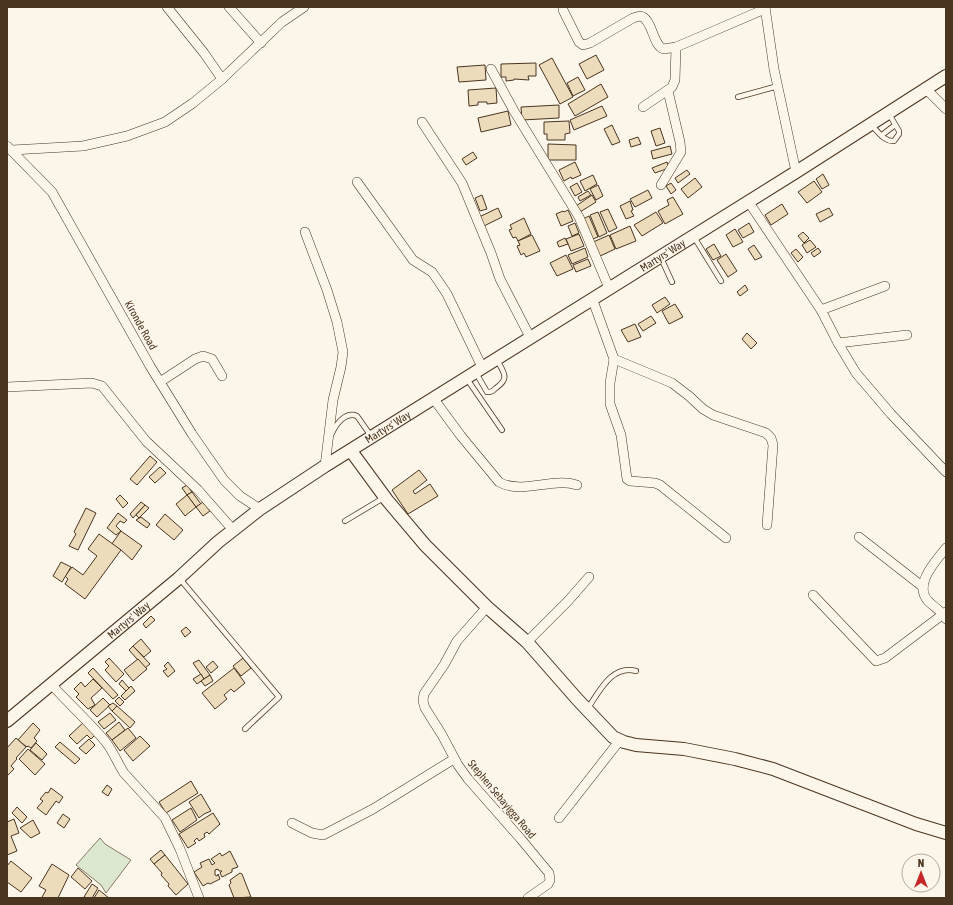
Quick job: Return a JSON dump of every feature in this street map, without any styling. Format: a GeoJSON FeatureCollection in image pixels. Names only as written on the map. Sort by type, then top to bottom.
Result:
{"type":"FeatureCollection","features":[{"type":"Feature","properties":{"kind":"main road","name":"Martyrs' Way"},"geometry":{"type":"LineString","coordinates":[[7,721],[179,578],[218,542],[234,531],[260,509],[496,358],[796,172],[925,88],[946,76]]}},
{"type":"Feature","properties":{"kind":"main road"},"geometry":{"type":"LineString","coordinates":[[351,451],[385,497],[425,545],[487,606],[527,642],[613,737],[636,745],[684,748],[773,769],[916,824],[946,833]]}},
{"type":"Feature","properties":{"kind":"street"},"geometry":{"type":"LineString","coordinates":[[167,7],[204,53],[222,79]]}},
{"type":"Feature","properties":{"kind":"street"},"geometry":{"type":"LineString","coordinates":[[229,7],[260,43]]}},
{"type":"Feature","properties":{"kind":"street"},"geometry":{"type":"LineString","coordinates":[[9,148],[83,146],[128,136],[165,122],[193,103],[222,79],[282,22],[290,11],[304,7]]}},
{"type":"Feature","properties":{"kind":"street"},"geometry":{"type":"LineString","coordinates":[[563,10],[579,42],[583,45],[590,43],[633,18],[640,16],[646,18],[661,49],[669,49],[765,8],[778,86],[796,172]]}},
{"type":"Feature","properties":{"kind":"street"},"geometry":{"type":"LineString","coordinates":[[643,107],[672,87],[675,80],[676,47]]}},
{"type":"Feature","properties":{"kind":"street"},"geometry":{"type":"LineString","coordinates":[[491,69],[514,111],[579,217],[609,288]]}},
{"type":"Feature","properties":{"kind":"street"},"geometry":{"type":"LineString","coordinates":[[925,88],[946,109]]}},
{"type":"Feature","properties":{"kind":"street"},"geometry":{"type":"LineString","coordinates":[[661,185],[680,152],[680,142],[668,91]]}},
{"type":"Feature","properties":{"kind":"street"},"geometry":{"type":"LineString","coordinates":[[422,122],[462,183],[491,253],[500,279],[530,337]]}},
{"type":"Feature","properties":{"kind":"street","name":"Kironde Road"},"geometry":{"type":"LineString","coordinates":[[9,148],[52,192],[160,382],[192,434],[224,480],[240,496],[260,509]]}},
{"type":"Feature","properties":{"kind":"street"},"geometry":{"type":"LineString","coordinates":[[357,182],[413,260],[432,272],[447,294],[475,372]]}},
{"type":"Feature","properties":{"kind":"street"},"geometry":{"type":"LineString","coordinates":[[748,201],[821,310],[856,373],[891,414],[946,472]]}},
{"type":"Feature","properties":{"kind":"street"},"geometry":{"type":"LineString","coordinates":[[305,232],[327,290],[337,322],[343,352],[333,400],[325,466]]}},
{"type":"Feature","properties":{"kind":"street"},"geometry":{"type":"LineString","coordinates":[[821,310],[885,286]]}},
{"type":"Feature","properties":{"kind":"street"},"geometry":{"type":"LineString","coordinates":[[592,298],[614,359],[610,383],[610,404],[621,435],[628,479],[630,481],[660,485],[726,538]]}},
{"type":"Feature","properties":{"kind":"street"},"geometry":{"type":"LineString","coordinates":[[838,343],[907,335]]}},
{"type":"Feature","properties":{"kind":"street"},"geometry":{"type":"LineString","coordinates":[[160,382],[195,359],[203,356],[212,359],[222,376]]}},
{"type":"Feature","properties":{"kind":"street"},"geometry":{"type":"LineString","coordinates":[[614,359],[672,383],[703,409],[713,415],[766,433],[771,438],[773,446],[767,525]]}},
{"type":"Feature","properties":{"kind":"street"},"geometry":{"type":"LineString","coordinates":[[7,387],[92,383],[102,386],[146,440],[198,490],[234,531]]}},
{"type":"Feature","properties":{"kind":"street"},"geometry":{"type":"LineString","coordinates":[[433,398],[461,436],[499,482],[506,486],[514,487],[556,483],[576,485]]}},
{"type":"Feature","properties":{"kind":"street"},"geometry":{"type":"LineString","coordinates":[[859,537],[923,587]]}},
{"type":"Feature","properties":{"kind":"street"},"geometry":{"type":"LineString","coordinates":[[813,595],[876,660],[885,658],[945,615],[928,600],[925,596],[923,587],[926,576],[946,548]]}},
{"type":"Feature","properties":{"kind":"street"},"geometry":{"type":"LineString","coordinates":[[527,642],[568,601],[589,577]]}},
{"type":"Feature","properties":{"kind":"street","name":"Stephen Sebayigga Road"},"geometry":{"type":"LineString","coordinates":[[487,606],[457,641],[444,665],[423,697],[423,701],[425,708],[442,735],[454,759],[468,779],[549,873],[550,880],[548,884],[528,898]]}},
{"type":"Feature","properties":{"kind":"street"},"geometry":{"type":"LineString","coordinates":[[51,684],[104,740],[124,773],[165,818],[180,849],[199,898]]}},
{"type":"Feature","properties":{"kind":"street"},"geometry":{"type":"LineString","coordinates":[[559,818],[620,740]]}},
{"type":"Feature","properties":{"kind":"street"},"geometry":{"type":"LineString","coordinates":[[292,823],[312,833],[322,835],[373,808],[454,759]]}},
{"type":"Feature","properties":{"kind":"lane"},"geometry":{"type":"LineString","coordinates":[[738,98],[778,86]]}},
{"type":"Feature","properties":{"kind":"lane"},"geometry":{"type":"LineString","coordinates":[[870,124],[885,139],[894,141],[899,134],[888,112]]}},
{"type":"Feature","properties":{"kind":"lane"},"geometry":{"type":"LineString","coordinates":[[882,135],[895,125]]}},
{"type":"Feature","properties":{"kind":"lane"},"geometry":{"type":"LineString","coordinates":[[693,236],[721,281]]}},
{"type":"Feature","properties":{"kind":"lane"},"geometry":{"type":"LineString","coordinates":[[660,256],[672,282]]}},
{"type":"Feature","properties":{"kind":"lane"},"geometry":{"type":"LineString","coordinates":[[475,372],[487,392],[492,392],[504,383],[505,380],[505,376],[496,358]]}},
{"type":"Feature","properties":{"kind":"lane"},"geometry":{"type":"LineString","coordinates":[[475,372],[502,430]]}},
{"type":"Feature","properties":{"kind":"lane"},"geometry":{"type":"LineString","coordinates":[[329,438],[338,422],[350,415],[357,416],[372,437]]}},
{"type":"Feature","properties":{"kind":"lane"},"geometry":{"type":"LineString","coordinates":[[345,521],[385,497]]}},
{"type":"Feature","properties":{"kind":"lane"},"geometry":{"type":"LineString","coordinates":[[179,578],[279,697],[245,729]]}},
{"type":"Feature","properties":{"kind":"lane"},"geometry":{"type":"LineString","coordinates":[[587,710],[597,694],[615,673],[630,669],[636,671]]}},
{"type":"Feature","properties":{"kind":"green space"},"geometry":{"type":"Polygon","coordinates":[[[100,838],[105,844],[131,860],[106,893],[101,885],[76,865],[100,838]]]}},
{"type":"Feature","properties":{"kind":"building"},"geometry":{"type":"Polygon","coordinates":[[[596,55],[604,70],[587,79],[579,64],[596,55]]]}},
{"type":"Feature","properties":{"kind":"building"},"geometry":{"type":"Polygon","coordinates":[[[552,58],[573,97],[560,104],[539,65],[552,58]]]}},
{"type":"Feature","properties":{"kind":"building"},"geometry":{"type":"Polygon","coordinates":[[[536,63],[536,76],[528,76],[529,80],[514,79],[506,81],[506,77],[501,77],[501,64],[536,63]]]}},
{"type":"Feature","properties":{"kind":"building"},"geometry":{"type":"Polygon","coordinates":[[[485,65],[486,80],[459,82],[457,67],[485,65]]]}},
{"type":"Feature","properties":{"kind":"building"},"geometry":{"type":"Polygon","coordinates":[[[578,77],[585,90],[573,96],[567,83],[578,77]]]}},
{"type":"Feature","properties":{"kind":"building"},"geometry":{"type":"Polygon","coordinates":[[[601,84],[608,97],[575,116],[568,104],[601,84]]]}},
{"type":"Feature","properties":{"kind":"building"},"geometry":{"type":"Polygon","coordinates":[[[496,88],[497,103],[487,104],[487,102],[478,102],[478,105],[469,106],[468,90],[496,88]]]}},
{"type":"Feature","properties":{"kind":"building"},"geometry":{"type":"Polygon","coordinates":[[[559,105],[559,118],[522,120],[521,107],[559,105]]]}},
{"type":"Feature","properties":{"kind":"building"},"geometry":{"type":"Polygon","coordinates":[[[602,106],[607,116],[574,130],[570,120],[602,106]]]}},
{"type":"Feature","properties":{"kind":"building"},"geometry":{"type":"Polygon","coordinates":[[[508,111],[511,125],[481,132],[478,118],[508,111]]]}},
{"type":"Feature","properties":{"kind":"building"},"geometry":{"type":"Polygon","coordinates":[[[569,121],[570,133],[565,134],[565,140],[547,140],[547,134],[544,134],[544,122],[569,121]]]}},
{"type":"Feature","properties":{"kind":"building"},"geometry":{"type":"Polygon","coordinates":[[[612,125],[620,142],[612,145],[604,129],[612,125]]]}},
{"type":"Feature","properties":{"kind":"building"},"geometry":{"type":"Polygon","coordinates":[[[660,128],[665,143],[656,146],[651,131],[660,128]]]}},
{"type":"Feature","properties":{"kind":"building"},"geometry":{"type":"Polygon","coordinates":[[[638,137],[641,144],[631,147],[629,140],[638,137]]]}},
{"type":"Feature","properties":{"kind":"building"},"geometry":{"type":"Polygon","coordinates":[[[548,144],[576,145],[576,160],[548,160],[548,144]]]}},
{"type":"Feature","properties":{"kind":"building"},"geometry":{"type":"Polygon","coordinates":[[[670,146],[672,154],[653,159],[651,151],[670,146]]]}},
{"type":"Feature","properties":{"kind":"building"},"geometry":{"type":"Polygon","coordinates":[[[473,152],[477,158],[466,165],[462,159],[473,152]]]}},
{"type":"Feature","properties":{"kind":"building"},"geometry":{"type":"Polygon","coordinates":[[[575,162],[581,175],[572,179],[571,177],[564,181],[559,170],[575,162]]]}},
{"type":"Feature","properties":{"kind":"building"},"geometry":{"type":"Polygon","coordinates":[[[667,162],[669,168],[655,173],[652,168],[667,162]]]}},
{"type":"Feature","properties":{"kind":"building"},"geometry":{"type":"Polygon","coordinates":[[[687,170],[690,174],[678,183],[675,178],[687,170]]]}},
{"type":"Feature","properties":{"kind":"building"},"geometry":{"type":"Polygon","coordinates":[[[823,174],[829,185],[822,189],[816,179],[823,174]]]}},
{"type":"Feature","properties":{"kind":"building"},"geometry":{"type":"Polygon","coordinates":[[[593,175],[597,184],[585,191],[580,181],[593,175]]]}},
{"type":"Feature","properties":{"kind":"building"},"geometry":{"type":"Polygon","coordinates":[[[695,178],[702,187],[688,198],[681,189],[695,178]]]}},
{"type":"Feature","properties":{"kind":"building"},"geometry":{"type":"Polygon","coordinates":[[[814,181],[822,192],[807,203],[798,192],[814,181]]]}},
{"type":"Feature","properties":{"kind":"building"},"geometry":{"type":"Polygon","coordinates":[[[577,183],[582,192],[575,196],[570,187],[577,183]]]}},
{"type":"Feature","properties":{"kind":"building"},"geometry":{"type":"Polygon","coordinates":[[[671,183],[676,190],[671,194],[666,186],[671,183]]]}},
{"type":"Feature","properties":{"kind":"building"},"geometry":{"type":"Polygon","coordinates":[[[598,185],[603,196],[596,200],[590,189],[598,185]]]}},
{"type":"Feature","properties":{"kind":"building"},"geometry":{"type":"Polygon","coordinates":[[[648,190],[652,198],[635,207],[630,199],[648,190]]]}},
{"type":"Feature","properties":{"kind":"building"},"geometry":{"type":"Polygon","coordinates":[[[588,191],[591,195],[580,201],[578,197],[588,191]]]}},
{"type":"Feature","properties":{"kind":"building"},"geometry":{"type":"Polygon","coordinates":[[[482,195],[487,209],[480,211],[475,198],[482,195]]]}},
{"type":"Feature","properties":{"kind":"building"},"geometry":{"type":"Polygon","coordinates":[[[592,195],[596,202],[580,212],[576,206],[592,195]]]}},
{"type":"Feature","properties":{"kind":"building"},"geometry":{"type":"Polygon","coordinates":[[[673,197],[683,214],[665,224],[658,211],[669,205],[667,200],[673,197]]]}},
{"type":"Feature","properties":{"kind":"building"},"geometry":{"type":"Polygon","coordinates":[[[630,201],[633,210],[631,211],[634,216],[626,219],[620,206],[630,201]]]}},
{"type":"Feature","properties":{"kind":"building"},"geometry":{"type":"Polygon","coordinates":[[[782,204],[788,214],[771,225],[765,215],[782,204]]]}},
{"type":"Feature","properties":{"kind":"building"},"geometry":{"type":"Polygon","coordinates":[[[498,208],[502,217],[484,226],[479,217],[498,208]]]}},
{"type":"Feature","properties":{"kind":"building"},"geometry":{"type":"Polygon","coordinates":[[[829,208],[833,215],[820,222],[816,214],[829,208]]]}},
{"type":"Feature","properties":{"kind":"building"},"geometry":{"type":"Polygon","coordinates":[[[608,209],[617,228],[609,232],[600,212],[608,209]]]}},
{"type":"Feature","properties":{"kind":"building"},"geometry":{"type":"Polygon","coordinates":[[[568,210],[573,221],[561,226],[556,214],[568,210]]]}},
{"type":"Feature","properties":{"kind":"building"},"geometry":{"type":"Polygon","coordinates":[[[598,212],[607,233],[599,237],[590,215],[598,212]]]}},
{"type":"Feature","properties":{"kind":"building"},"geometry":{"type":"Polygon","coordinates":[[[656,212],[663,223],[642,236],[634,225],[656,212]]]}},
{"type":"Feature","properties":{"kind":"building"},"geometry":{"type":"Polygon","coordinates":[[[589,216],[598,237],[590,240],[581,220],[589,216]]]}},
{"type":"Feature","properties":{"kind":"building"},"geometry":{"type":"Polygon","coordinates":[[[524,218],[531,234],[518,241],[516,237],[513,238],[509,230],[512,229],[510,225],[524,218]]]}},
{"type":"Feature","properties":{"kind":"building"},"geometry":{"type":"Polygon","coordinates":[[[575,223],[579,233],[572,236],[568,226],[575,223]]]}},
{"type":"Feature","properties":{"kind":"building"},"geometry":{"type":"Polygon","coordinates":[[[749,223],[754,232],[743,238],[738,230],[749,223]]]}},
{"type":"Feature","properties":{"kind":"building"},"geometry":{"type":"Polygon","coordinates":[[[630,226],[636,241],[616,249],[610,235],[630,226]]]}},
{"type":"Feature","properties":{"kind":"building"},"geometry":{"type":"Polygon","coordinates":[[[735,229],[743,242],[733,247],[726,235],[735,229]]]}},
{"type":"Feature","properties":{"kind":"building"},"geometry":{"type":"Polygon","coordinates":[[[803,232],[809,238],[804,243],[798,236],[803,232]]]}},
{"type":"Feature","properties":{"kind":"building"},"geometry":{"type":"Polygon","coordinates":[[[579,234],[584,246],[571,251],[566,239],[579,234]]]}},
{"type":"Feature","properties":{"kind":"building"},"geometry":{"type":"Polygon","coordinates":[[[532,235],[540,251],[526,257],[524,253],[521,255],[517,246],[520,245],[518,241],[532,235]]]}},
{"type":"Feature","properties":{"kind":"building"},"geometry":{"type":"Polygon","coordinates":[[[609,235],[615,249],[598,257],[591,243],[609,235]]]}},
{"type":"Feature","properties":{"kind":"building"},"geometry":{"type":"Polygon","coordinates":[[[565,238],[568,244],[559,247],[557,242],[565,238]]]}},
{"type":"Feature","properties":{"kind":"building"},"geometry":{"type":"Polygon","coordinates":[[[810,240],[816,247],[807,253],[802,245],[810,240]]]}},
{"type":"Feature","properties":{"kind":"building"},"geometry":{"type":"Polygon","coordinates":[[[714,244],[721,256],[713,260],[706,249],[714,244]]]}},
{"type":"Feature","properties":{"kind":"building"},"geometry":{"type":"Polygon","coordinates":[[[754,245],[762,257],[755,260],[748,249],[754,245]]]}},
{"type":"Feature","properties":{"kind":"building"},"geometry":{"type":"Polygon","coordinates":[[[585,248],[588,257],[572,264],[568,255],[585,248]]]}},
{"type":"Feature","properties":{"kind":"building"},"geometry":{"type":"Polygon","coordinates":[[[818,248],[821,252],[814,257],[811,253],[818,248]]]}},
{"type":"Feature","properties":{"kind":"building"},"geometry":{"type":"Polygon","coordinates":[[[796,249],[803,257],[798,262],[791,253],[796,249]]]}},
{"type":"Feature","properties":{"kind":"building"},"geometry":{"type":"Polygon","coordinates":[[[726,254],[737,271],[728,277],[717,260],[726,254]]]}},
{"type":"Feature","properties":{"kind":"building"},"geometry":{"type":"Polygon","coordinates":[[[566,255],[573,269],[557,276],[550,263],[566,255]]]}},
{"type":"Feature","properties":{"kind":"building"},"geometry":{"type":"Polygon","coordinates":[[[588,259],[591,266],[576,272],[573,265],[588,259]]]}},
{"type":"Feature","properties":{"kind":"building"},"geometry":{"type":"Polygon","coordinates":[[[745,285],[748,290],[740,296],[737,292],[745,285]]]}},
{"type":"Feature","properties":{"kind":"building"},"geometry":{"type":"Polygon","coordinates":[[[665,297],[670,304],[657,313],[652,305],[665,297]]]}},
{"type":"Feature","properties":{"kind":"building"},"geometry":{"type":"Polygon","coordinates":[[[675,304],[683,317],[669,324],[662,311],[675,304]]]}},
{"type":"Feature","properties":{"kind":"building"},"geometry":{"type":"Polygon","coordinates":[[[651,316],[656,323],[643,331],[638,324],[651,316]]]}},
{"type":"Feature","properties":{"kind":"building"},"geometry":{"type":"Polygon","coordinates":[[[635,324],[641,337],[628,342],[621,330],[635,324]]]}},
{"type":"Feature","properties":{"kind":"building"},"geometry":{"type":"Polygon","coordinates":[[[747,333],[757,343],[751,349],[742,339],[747,333]]]}},
{"type":"Feature","properties":{"kind":"building"},"geometry":{"type":"Polygon","coordinates":[[[150,456],[157,462],[137,485],[130,479],[150,456]]]}},
{"type":"Feature","properties":{"kind":"building"},"geometry":{"type":"Polygon","coordinates":[[[160,467],[166,473],[155,483],[149,477],[160,467]]]}},
{"type":"Feature","properties":{"kind":"building"},"geometry":{"type":"Polygon","coordinates":[[[419,470],[427,480],[413,491],[415,494],[430,484],[438,496],[408,514],[392,490],[419,470]]]}},
{"type":"Feature","properties":{"kind":"building"},"geometry":{"type":"Polygon","coordinates":[[[187,485],[192,492],[187,495],[182,488],[187,485]]]}},
{"type":"Feature","properties":{"kind":"building"},"geometry":{"type":"Polygon","coordinates":[[[192,492],[201,504],[196,507],[187,495],[192,492]]]}},
{"type":"Feature","properties":{"kind":"building"},"geometry":{"type":"Polygon","coordinates":[[[120,495],[128,503],[123,508],[116,499],[120,495]]]}},
{"type":"Feature","properties":{"kind":"building"},"geometry":{"type":"Polygon","coordinates":[[[187,495],[196,507],[185,516],[176,504],[187,495]]]}},
{"type":"Feature","properties":{"kind":"building"},"geometry":{"type":"Polygon","coordinates":[[[141,502],[145,505],[133,518],[130,514],[141,502]]]}},
{"type":"Feature","properties":{"kind":"building"},"geometry":{"type":"Polygon","coordinates":[[[203,502],[210,511],[203,516],[196,507],[203,502]]]}},
{"type":"Feature","properties":{"kind":"building"},"geometry":{"type":"Polygon","coordinates":[[[145,505],[149,508],[139,518],[136,515],[145,505]]]}},
{"type":"Feature","properties":{"kind":"building"},"geometry":{"type":"Polygon","coordinates":[[[86,508],[96,513],[78,550],[69,546],[76,534],[74,532],[86,508]]]}},
{"type":"Feature","properties":{"kind":"building"},"geometry":{"type":"Polygon","coordinates":[[[118,513],[127,520],[124,523],[120,521],[116,526],[121,531],[116,535],[107,528],[118,513]]]}},
{"type":"Feature","properties":{"kind":"building"},"geometry":{"type":"Polygon","coordinates":[[[165,514],[183,530],[174,540],[156,525],[165,514]]]}},
{"type":"Feature","properties":{"kind":"building"},"geometry":{"type":"Polygon","coordinates":[[[141,517],[150,524],[147,528],[136,520],[141,517]]]}},
{"type":"Feature","properties":{"kind":"building"},"geometry":{"type":"Polygon","coordinates":[[[121,531],[142,546],[132,560],[121,550],[111,545],[121,531]]]}},
{"type":"Feature","properties":{"kind":"building"},"geometry":{"type":"Polygon","coordinates":[[[99,534],[121,550],[85,599],[65,584],[68,579],[65,576],[72,567],[83,575],[97,556],[88,549],[99,534]]]}},
{"type":"Feature","properties":{"kind":"building"},"geometry":{"type":"Polygon","coordinates":[[[61,562],[71,567],[62,582],[53,576],[61,562]]]}},
{"type":"Feature","properties":{"kind":"building"},"geometry":{"type":"Polygon","coordinates":[[[151,616],[155,620],[146,628],[143,624],[151,616]]]}},
{"type":"Feature","properties":{"kind":"building"},"geometry":{"type":"Polygon","coordinates":[[[186,627],[191,632],[185,637],[181,631],[186,627]]]}},
{"type":"Feature","properties":{"kind":"building"},"geometry":{"type":"Polygon","coordinates":[[[141,639],[151,651],[144,657],[133,646],[141,639]]]}},
{"type":"Feature","properties":{"kind":"building"},"geometry":{"type":"Polygon","coordinates":[[[133,646],[150,664],[145,668],[129,650],[133,646]]]}},
{"type":"Feature","properties":{"kind":"building"},"geometry":{"type":"Polygon","coordinates":[[[109,658],[124,674],[116,682],[105,670],[109,666],[105,662],[109,658]]]}},
{"type":"Feature","properties":{"kind":"building"},"geometry":{"type":"Polygon","coordinates":[[[243,658],[251,668],[241,676],[233,666],[243,658]]]}},
{"type":"Feature","properties":{"kind":"building"},"geometry":{"type":"Polygon","coordinates":[[[138,659],[147,669],[133,681],[124,670],[138,659]]]}},
{"type":"Feature","properties":{"kind":"building"},"geometry":{"type":"Polygon","coordinates":[[[199,660],[210,675],[204,679],[193,663],[199,660]]]}},
{"type":"Feature","properties":{"kind":"building"},"geometry":{"type":"Polygon","coordinates":[[[213,661],[218,667],[211,673],[206,667],[213,661]]]}},
{"type":"Feature","properties":{"kind":"building"},"geometry":{"type":"Polygon","coordinates":[[[168,662],[175,671],[168,677],[163,671],[167,669],[164,666],[168,662]]]}},
{"type":"Feature","properties":{"kind":"building"},"geometry":{"type":"Polygon","coordinates":[[[93,668],[118,695],[113,699],[88,673],[93,668]]]}},
{"type":"Feature","properties":{"kind":"building"},"geometry":{"type":"Polygon","coordinates":[[[234,668],[245,683],[234,692],[231,689],[224,695],[227,699],[215,709],[202,693],[234,668]]]}},
{"type":"Feature","properties":{"kind":"building"},"geometry":{"type":"Polygon","coordinates":[[[201,674],[204,679],[197,684],[193,679],[201,674]]]}},
{"type":"Feature","properties":{"kind":"building"},"geometry":{"type":"Polygon","coordinates":[[[210,675],[213,681],[205,686],[201,681],[210,675]]]}},
{"type":"Feature","properties":{"kind":"building"},"geometry":{"type":"Polygon","coordinates":[[[93,679],[102,688],[91,698],[95,705],[88,709],[76,697],[79,694],[74,689],[81,682],[85,687],[93,679]]]}},
{"type":"Feature","properties":{"kind":"building"},"geometry":{"type":"Polygon","coordinates":[[[122,680],[129,688],[126,691],[119,684],[122,680]]]}},
{"type":"Feature","properties":{"kind":"building"},"geometry":{"type":"Polygon","coordinates":[[[131,686],[135,691],[125,700],[121,696],[131,686]]]}},
{"type":"Feature","properties":{"kind":"building"},"geometry":{"type":"Polygon","coordinates":[[[119,697],[124,702],[120,706],[115,701],[119,697]]]}},
{"type":"Feature","properties":{"kind":"building"},"geometry":{"type":"Polygon","coordinates":[[[103,698],[110,705],[97,717],[90,710],[103,698]]]}},
{"type":"Feature","properties":{"kind":"building"},"geometry":{"type":"Polygon","coordinates":[[[113,703],[117,706],[112,711],[108,706],[113,703]]]}},
{"type":"Feature","properties":{"kind":"building"},"geometry":{"type":"Polygon","coordinates":[[[117,706],[135,722],[130,728],[112,711],[117,706]]]}},
{"type":"Feature","properties":{"kind":"building"},"geometry":{"type":"Polygon","coordinates":[[[110,713],[116,720],[104,729],[98,722],[110,713]]]}},
{"type":"Feature","properties":{"kind":"building"},"geometry":{"type":"Polygon","coordinates":[[[85,721],[97,733],[91,739],[87,735],[77,744],[69,736],[85,721]]]}},
{"type":"Feature","properties":{"kind":"building"},"geometry":{"type":"Polygon","coordinates":[[[119,722],[125,730],[112,740],[106,733],[119,722]]]}},
{"type":"Feature","properties":{"kind":"building"},"geometry":{"type":"Polygon","coordinates":[[[33,723],[40,730],[34,738],[37,741],[31,748],[28,746],[27,747],[18,740],[33,723]]]}},
{"type":"Feature","properties":{"kind":"building"},"geometry":{"type":"Polygon","coordinates":[[[128,728],[136,738],[120,751],[112,740],[128,728]]]}},
{"type":"Feature","properties":{"kind":"building"},"geometry":{"type":"Polygon","coordinates":[[[140,736],[150,746],[133,761],[124,750],[140,736]]]}},
{"type":"Feature","properties":{"kind":"building"},"geometry":{"type":"Polygon","coordinates":[[[16,738],[26,747],[16,758],[17,759],[11,766],[14,769],[7,776],[7,748],[16,738]]]}},
{"type":"Feature","properties":{"kind":"building"},"geometry":{"type":"Polygon","coordinates":[[[89,739],[95,745],[86,754],[79,748],[89,739]]]}},
{"type":"Feature","properties":{"kind":"building"},"geometry":{"type":"Polygon","coordinates":[[[60,742],[80,759],[75,764],[55,747],[60,742]]]}},
{"type":"Feature","properties":{"kind":"building"},"geometry":{"type":"Polygon","coordinates":[[[36,743],[47,754],[42,760],[30,750],[36,743]]]}},
{"type":"Feature","properties":{"kind":"building"},"geometry":{"type":"Polygon","coordinates":[[[28,749],[45,764],[35,775],[19,759],[28,749]]]}},
{"type":"Feature","properties":{"kind":"building"},"geometry":{"type":"Polygon","coordinates":[[[191,781],[198,793],[166,813],[159,802],[191,781]]]}},
{"type":"Feature","properties":{"kind":"building"},"geometry":{"type":"Polygon","coordinates":[[[107,785],[112,789],[108,796],[102,792],[107,785]]]}},
{"type":"Feature","properties":{"kind":"building"},"geometry":{"type":"Polygon","coordinates":[[[51,788],[63,797],[59,803],[56,801],[46,815],[37,808],[43,801],[40,799],[46,792],[48,793],[51,788]]]}},
{"type":"Feature","properties":{"kind":"building"},"geometry":{"type":"Polygon","coordinates":[[[201,794],[211,811],[199,818],[189,802],[201,794]]]}},
{"type":"Feature","properties":{"kind":"building"},"geometry":{"type":"Polygon","coordinates":[[[17,807],[27,817],[22,823],[12,813],[17,807]]]}},
{"type":"Feature","properties":{"kind":"building"},"geometry":{"type":"Polygon","coordinates":[[[191,808],[197,820],[180,832],[172,820],[191,808]]]}},
{"type":"Feature","properties":{"kind":"building"},"geometry":{"type":"Polygon","coordinates":[[[213,813],[220,824],[209,834],[207,832],[204,834],[205,837],[199,841],[197,838],[194,841],[196,843],[188,848],[179,834],[213,813]]]}},
{"type":"Feature","properties":{"kind":"building"},"geometry":{"type":"Polygon","coordinates":[[[63,814],[70,819],[64,828],[57,823],[63,814]]]}},
{"type":"Feature","properties":{"kind":"building"},"geometry":{"type":"Polygon","coordinates":[[[14,819],[19,833],[11,836],[17,851],[7,855],[7,822],[14,819]]]}},
{"type":"Feature","properties":{"kind":"building"},"geometry":{"type":"Polygon","coordinates":[[[33,820],[40,833],[31,838],[20,828],[33,820]]]}},
{"type":"Feature","properties":{"kind":"building"},"geometry":{"type":"Polygon","coordinates":[[[161,850],[165,855],[154,864],[150,859],[161,850]]]}},
{"type":"Feature","properties":{"kind":"building"},"geometry":{"type":"Polygon","coordinates":[[[230,851],[238,867],[232,869],[232,872],[222,877],[220,873],[222,871],[219,871],[218,869],[215,870],[215,875],[217,876],[218,874],[220,879],[203,886],[194,872],[202,867],[200,863],[209,859],[212,865],[215,863],[211,859],[220,853],[222,856],[230,851]]]}},
{"type":"Feature","properties":{"kind":"building"},"geometry":{"type":"Polygon","coordinates":[[[165,855],[188,884],[176,895],[161,875],[162,873],[154,864],[165,855]]]}},
{"type":"Feature","properties":{"kind":"building"},"geometry":{"type":"Polygon","coordinates":[[[11,861],[32,878],[21,892],[7,882],[7,866],[11,861]]]}},
{"type":"Feature","properties":{"kind":"building"},"geometry":{"type":"Polygon","coordinates":[[[52,864],[69,875],[58,898],[43,898],[42,897],[46,890],[39,886],[52,864]]]}},
{"type":"Feature","properties":{"kind":"building"},"geometry":{"type":"Polygon","coordinates":[[[78,868],[92,881],[85,889],[71,877],[78,868]]]}},
{"type":"Feature","properties":{"kind":"building"},"geometry":{"type":"Polygon","coordinates":[[[240,873],[242,874],[251,897],[234,898],[229,885],[231,883],[230,880],[240,873]]]}},
{"type":"Feature","properties":{"kind":"building"},"geometry":{"type":"Polygon","coordinates":[[[92,884],[98,888],[92,898],[84,897],[92,884]]]}},
{"type":"Feature","properties":{"kind":"building"},"geometry":{"type":"Polygon","coordinates":[[[99,890],[109,898],[94,898],[99,890]]]}}]}
